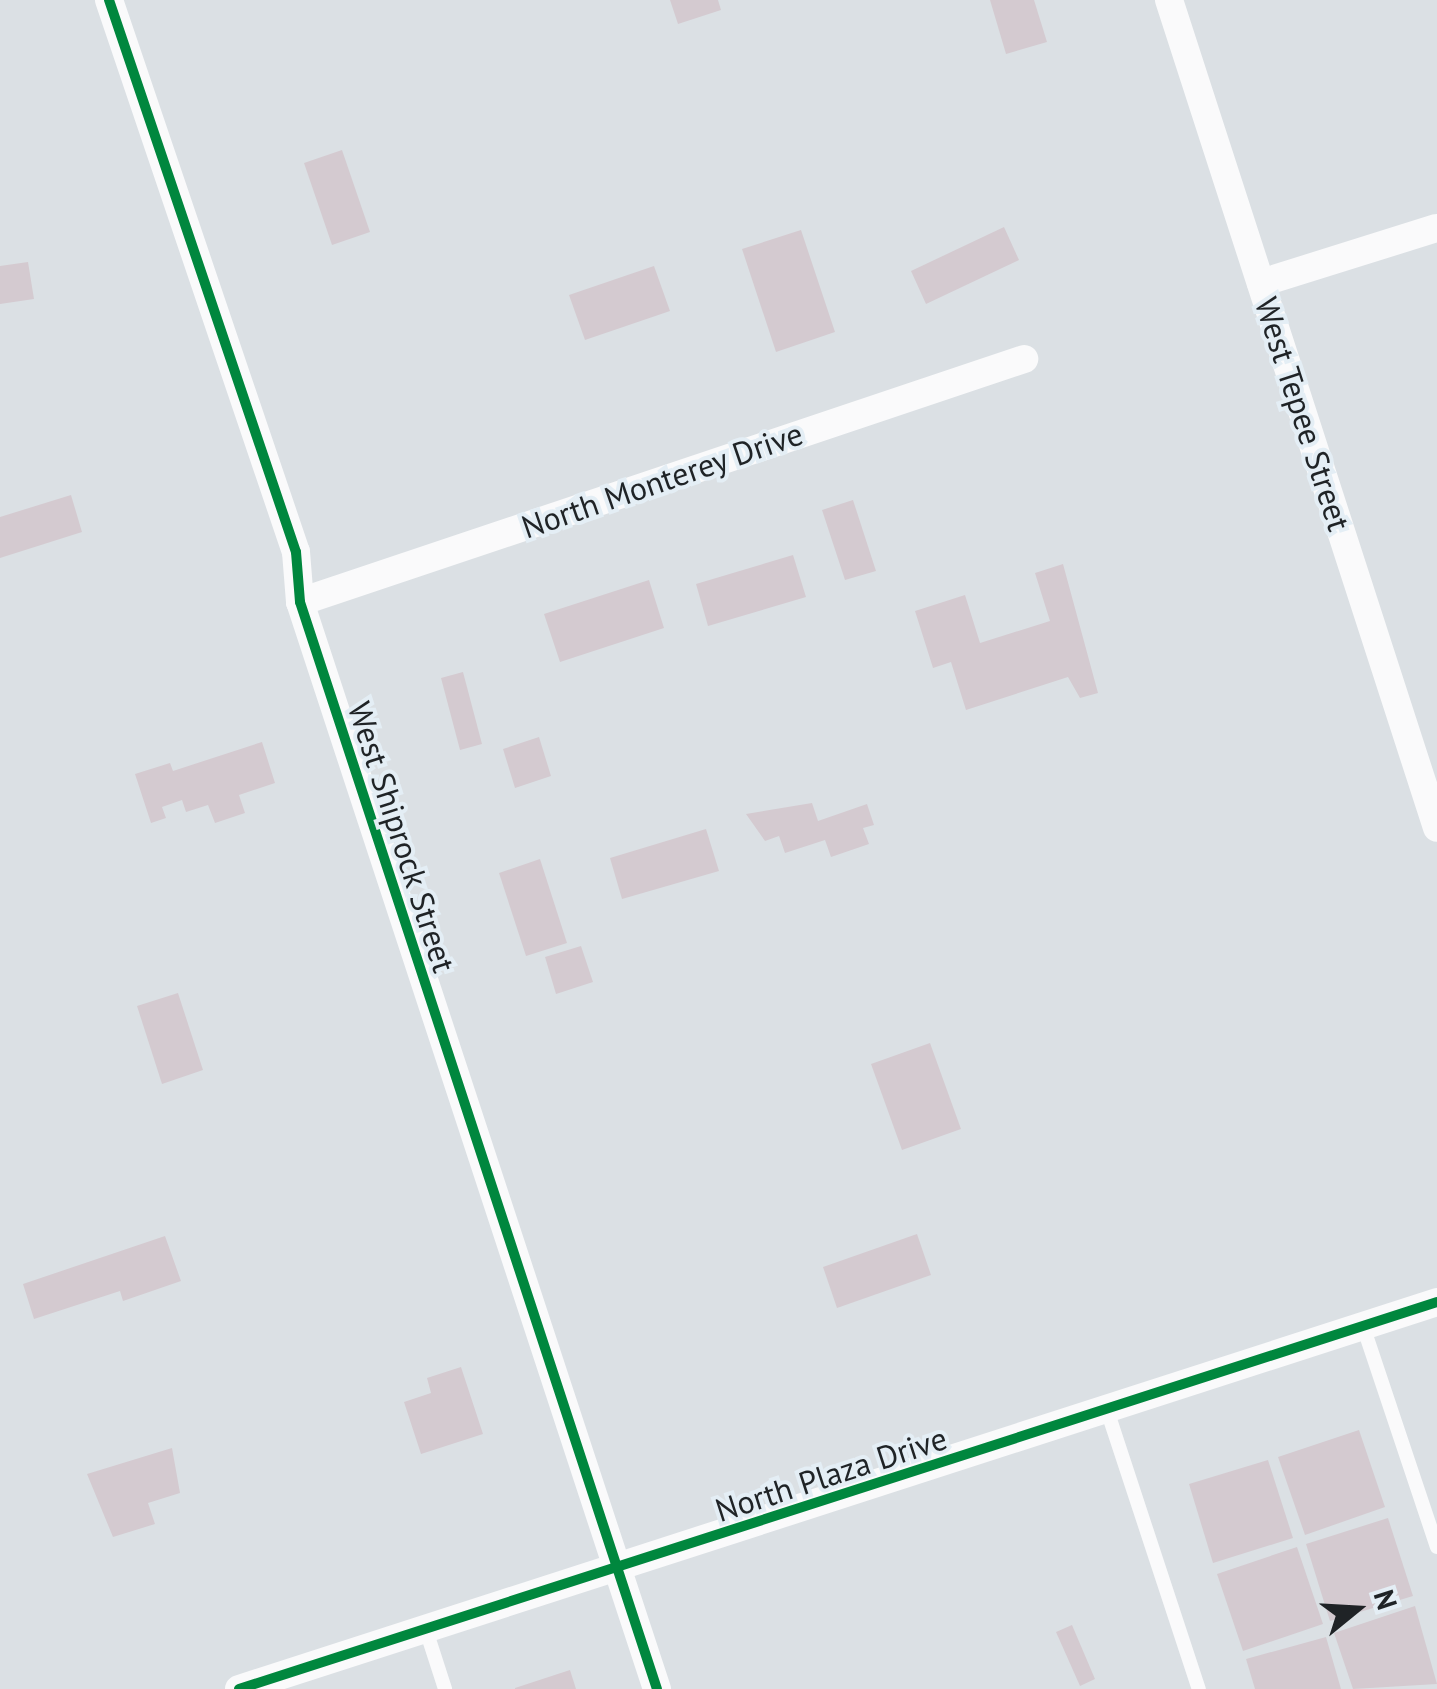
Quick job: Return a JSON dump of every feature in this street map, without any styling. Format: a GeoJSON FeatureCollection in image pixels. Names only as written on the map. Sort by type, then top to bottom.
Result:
{"type":"FeatureCollection","features":[{"type":"Feature","properties":{"kind":"street","name":"West Shiprock Street"},"geometry":{"type":"LineString","coordinates":[[109,0],[296,552],[300,602],[614,1571],[657,1689]]}},
{"type":"Feature","properties":{"kind":"street","name":"West Tepee Street"},"geometry":{"type":"LineString","coordinates":[[1169,0],[1430,784],[1437,828]]}},
{"type":"Feature","properties":{"kind":"street"},"geometry":{"type":"LineString","coordinates":[[1261,283],[1437,228]]}},
{"type":"Feature","properties":{"kind":"street","name":"North Monterey Drive"},"geometry":{"type":"LineString","coordinates":[[300,602],[1024,359]]}},
{"type":"Feature","properties":{"kind":"street","name":"North Plaza Drive"},"geometry":{"type":"LineString","coordinates":[[239,1689],[1437,1302]]}},
{"type":"Feature","properties":{"kind":"lane"},"geometry":{"type":"LineString","coordinates":[[1363,1326],[1437,1547]]}},
{"type":"Feature","properties":{"kind":"lane"},"geometry":{"type":"LineString","coordinates":[[1106,1410],[1199,1689]]}},
{"type":"Feature","properties":{"kind":"lane"},"geometry":{"type":"LineString","coordinates":[[426,1630],[445,1689]]}},
{"type":"Feature","properties":{"kind":"building"},"geometry":{"type":"Polygon","coordinates":[[[670,0],[718,0],[721,10],[678,24],[670,0]]]}},
{"type":"Feature","properties":{"kind":"building"},"geometry":{"type":"Polygon","coordinates":[[[990,0],[1034,0],[1047,42],[1006,54],[990,0]]]}},
{"type":"Feature","properties":{"kind":"building"},"geometry":{"type":"Polygon","coordinates":[[[342,150],[370,232],[332,245],[304,163],[342,150]]]}},
{"type":"Feature","properties":{"kind":"building"},"geometry":{"type":"Polygon","coordinates":[[[1004,227],[1019,260],[926,304],[911,271],[1004,227]]]}},
{"type":"Feature","properties":{"kind":"building"},"geometry":{"type":"Polygon","coordinates":[[[801,230],[835,332],[776,352],[742,249],[801,230]]]}},
{"type":"Feature","properties":{"kind":"building"},"geometry":{"type":"Polygon","coordinates":[[[28,262],[34,299],[0,304],[0,266],[28,262]]]}},
{"type":"Feature","properties":{"kind":"building"},"geometry":{"type":"Polygon","coordinates":[[[654,266],[670,311],[585,340],[569,295],[654,266]]]}},
{"type":"Feature","properties":{"kind":"building"},"geometry":{"type":"Polygon","coordinates":[[[71,495],[82,532],[0,558],[0,517],[71,495]]]}},
{"type":"Feature","properties":{"kind":"building"},"geometry":{"type":"Polygon","coordinates":[[[853,500],[876,571],[845,580],[822,510],[853,500]]]}},
{"type":"Feature","properties":{"kind":"building"},"geometry":{"type":"Polygon","coordinates":[[[793,555],[806,597],[708,626],[696,584],[793,555]]]}},
{"type":"Feature","properties":{"kind":"building"},"geometry":{"type":"Polygon","coordinates":[[[1063,564],[1098,693],[1080,698],[1068,677],[966,710],[951,662],[933,668],[915,611],[965,595],[980,643],[1050,621],[1035,573],[1063,564]]]}},
{"type":"Feature","properties":{"kind":"building"},"geometry":{"type":"Polygon","coordinates":[[[649,580],[664,628],[560,662],[544,614],[649,580]]]}},
{"type":"Feature","properties":{"kind":"building"},"geometry":{"type":"Polygon","coordinates":[[[463,672],[482,744],[460,750],[441,678],[463,672]]]}},
{"type":"Feature","properties":{"kind":"building"},"geometry":{"type":"Polygon","coordinates":[[[539,737],[551,776],[515,788],[503,749],[539,737]]]}},
{"type":"Feature","properties":{"kind":"building"},"geometry":{"type":"Polygon","coordinates":[[[262,742],[275,783],[239,795],[245,813],[215,823],[208,805],[186,812],[182,800],[162,807],[166,818],[151,823],[135,774],[170,763],[173,771],[262,742]]]}},
{"type":"Feature","properties":{"kind":"building"},"geometry":{"type":"Polygon","coordinates":[[[812,803],[818,821],[867,804],[874,825],[863,828],[869,844],[831,857],[825,840],[785,853],[779,836],[765,841],[746,814],[812,803]]]}},
{"type":"Feature","properties":{"kind":"building"},"geometry":{"type":"Polygon","coordinates":[[[706,829],[719,871],[622,899],[610,858],[706,829]]]}},
{"type":"Feature","properties":{"kind":"building"},"geometry":{"type":"Polygon","coordinates":[[[540,859],[567,943],[526,956],[499,873],[540,859]]]}},
{"type":"Feature","properties":{"kind":"building"},"geometry":{"type":"Polygon","coordinates":[[[581,946],[593,982],[556,994],[545,957],[581,946]]]}},
{"type":"Feature","properties":{"kind":"building"},"geometry":{"type":"Polygon","coordinates":[[[178,993],[203,1070],[162,1084],[137,1006],[178,993]]]}},
{"type":"Feature","properties":{"kind":"building"},"geometry":{"type":"Polygon","coordinates":[[[930,1043],[961,1129],[902,1150],[871,1064],[930,1043]]]}},
{"type":"Feature","properties":{"kind":"building"},"geometry":{"type":"Polygon","coordinates":[[[917,1234],[931,1275],[837,1308],[823,1267],[917,1234]]]}},
{"type":"Feature","properties":{"kind":"building"},"geometry":{"type":"Polygon","coordinates":[[[165,1236],[181,1281],[123,1301],[120,1291],[34,1319],[23,1284],[165,1236]]]}},
{"type":"Feature","properties":{"kind":"building"},"geometry":{"type":"Polygon","coordinates":[[[461,1367],[483,1434],[421,1454],[404,1402],[431,1393],[427,1378],[461,1367]]]}},
{"type":"Feature","properties":{"kind":"building"},"geometry":{"type":"Polygon","coordinates":[[[1359,1430],[1385,1507],[1305,1535],[1278,1457],[1359,1430]]]}},
{"type":"Feature","properties":{"kind":"building"},"geometry":{"type":"Polygon","coordinates":[[[172,1448],[180,1493],[148,1503],[155,1524],[113,1537],[87,1474],[172,1448]]]}},
{"type":"Feature","properties":{"kind":"building"},"geometry":{"type":"Polygon","coordinates":[[[1268,1460],[1293,1538],[1213,1563],[1189,1484],[1268,1460]]]}},
{"type":"Feature","properties":{"kind":"building"},"geometry":{"type":"Polygon","coordinates":[[[1388,1518],[1413,1596],[1330,1621],[1306,1544],[1388,1518]]]}},
{"type":"Feature","properties":{"kind":"building"},"geometry":{"type":"Polygon","coordinates":[[[1297,1547],[1323,1624],[1243,1651],[1217,1574],[1297,1547]]]}},
{"type":"Feature","properties":{"kind":"building"},"geometry":{"type":"Polygon","coordinates":[[[1415,1606],[1437,1684],[1353,1689],[1334,1633],[1415,1606]]]}},
{"type":"Feature","properties":{"kind":"building"},"geometry":{"type":"Polygon","coordinates":[[[1072,1625],[1095,1679],[1080,1686],[1056,1632],[1072,1625]]]}},
{"type":"Feature","properties":{"kind":"building"},"geometry":{"type":"Polygon","coordinates":[[[1326,1637],[1341,1689],[1255,1689],[1246,1659],[1326,1637]]]}},
{"type":"Feature","properties":{"kind":"building"},"geometry":{"type":"Polygon","coordinates":[[[570,1670],[576,1689],[515,1689],[515,1688],[570,1670]]]}},
{"type":"Feature","properties":{"kind":"cycle path"},"geometry":{"type":"LineString","coordinates":[[109,0],[296,552],[300,602],[657,1689]]}},
{"type":"Feature","properties":{"kind":"cycle path"},"geometry":{"type":"LineString","coordinates":[[239,1689],[1437,1302]]}}]}
